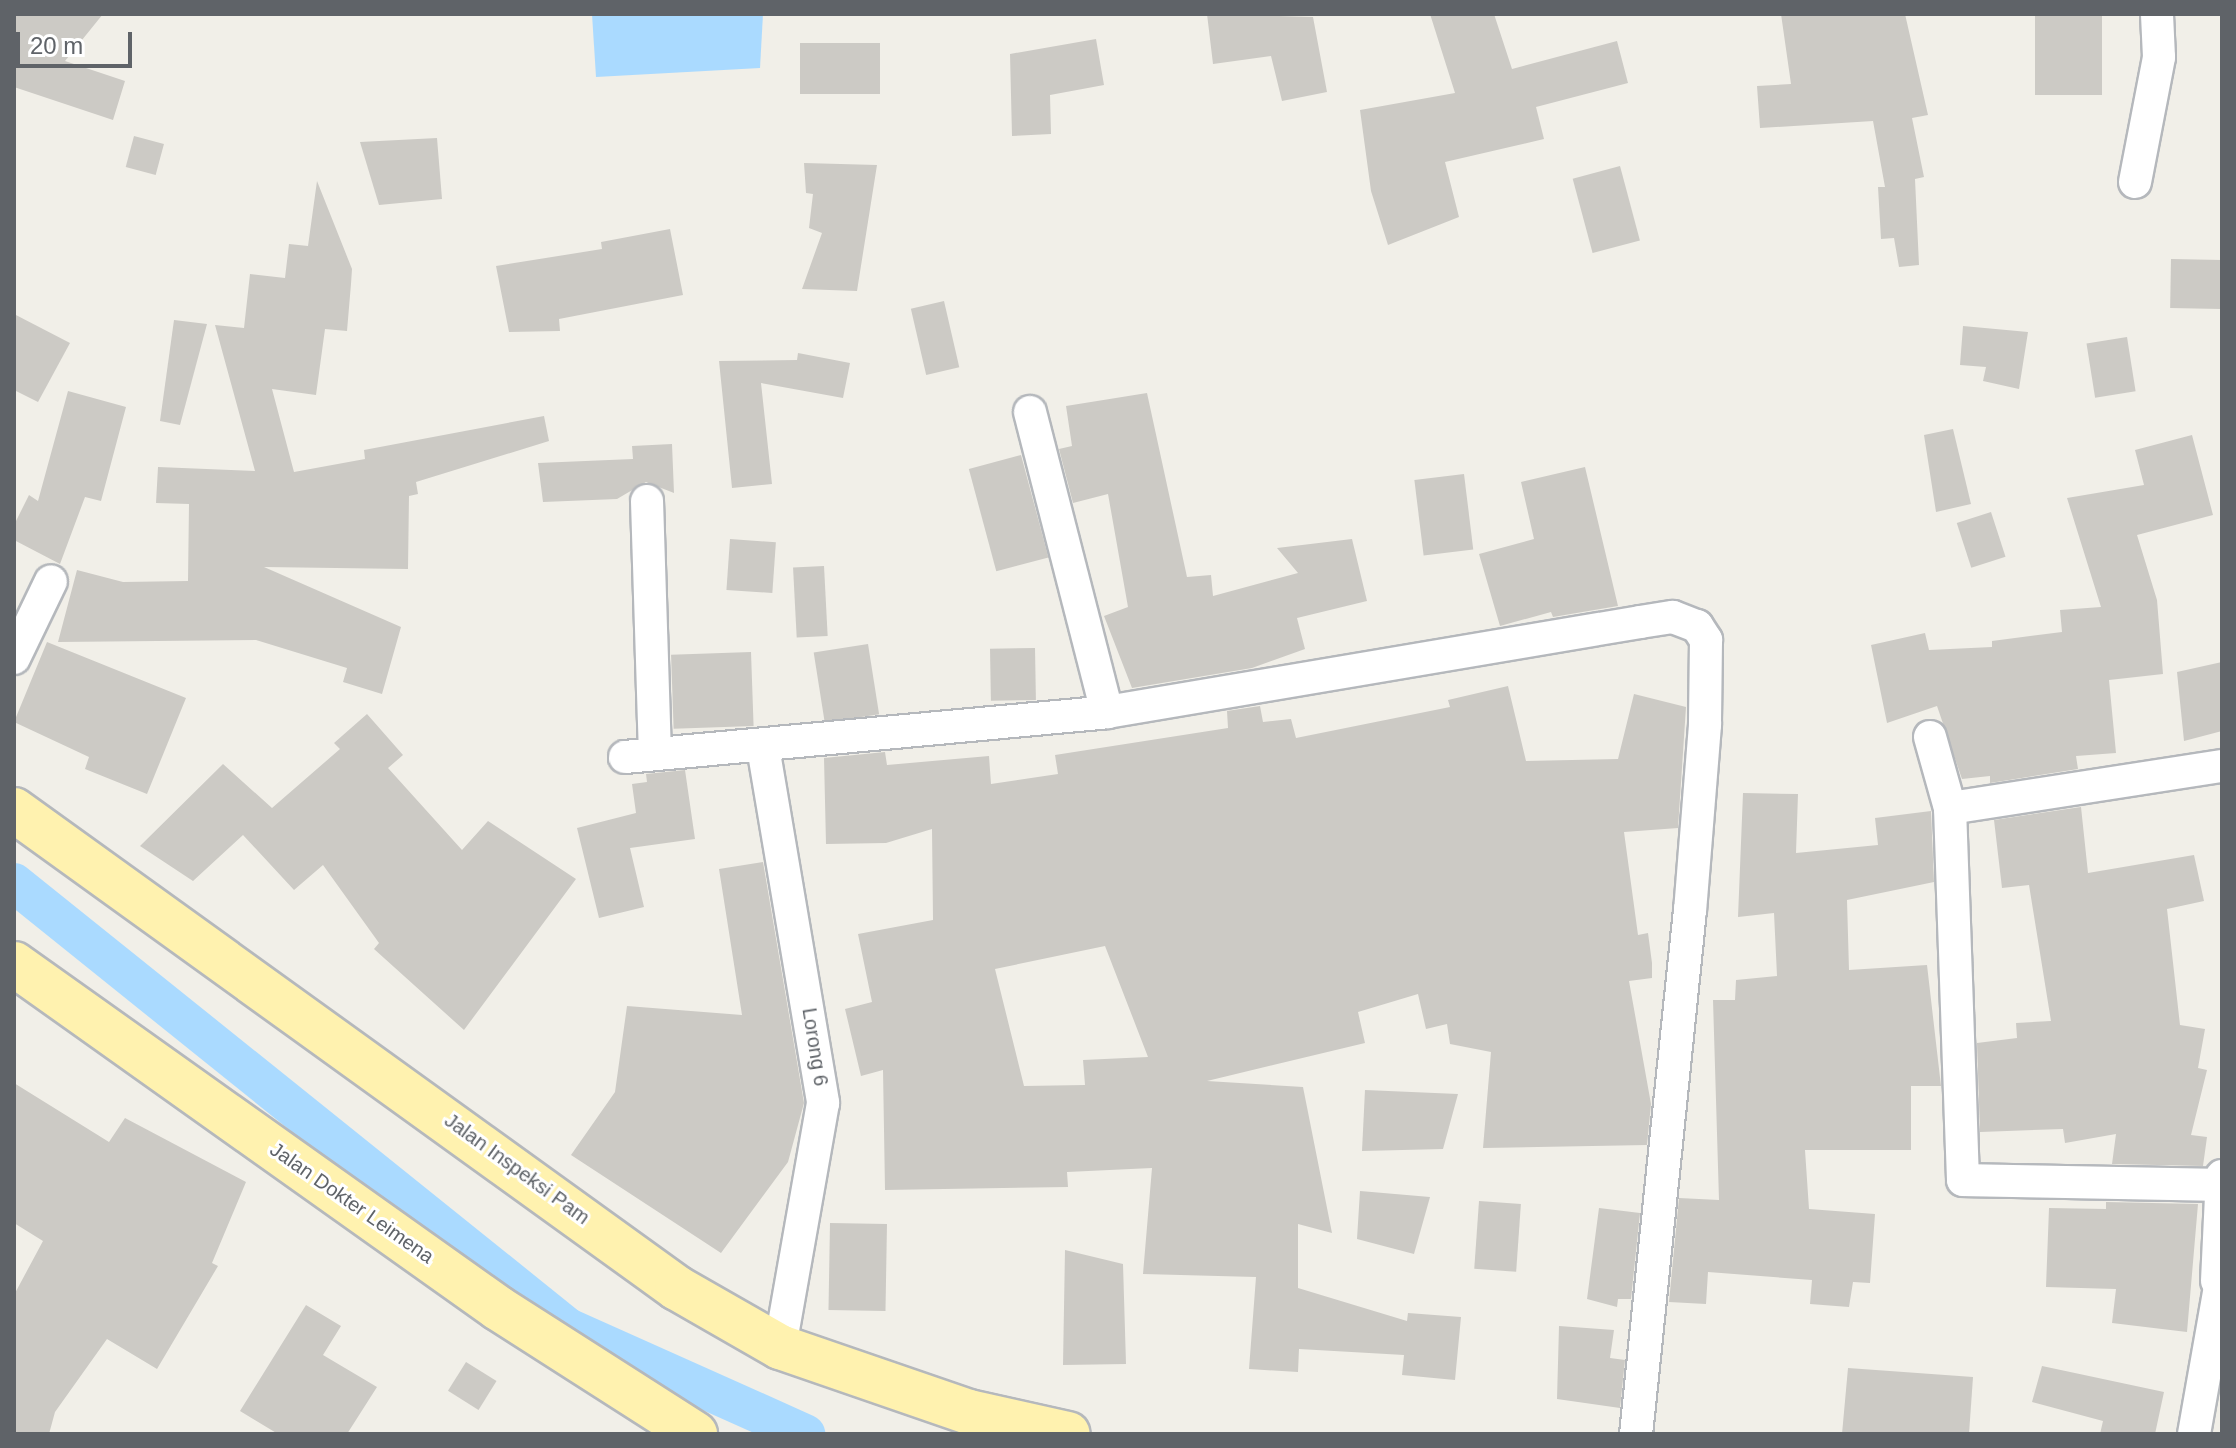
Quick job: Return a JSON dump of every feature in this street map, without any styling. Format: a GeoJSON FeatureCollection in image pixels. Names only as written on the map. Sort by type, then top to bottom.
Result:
{"type":"FeatureCollection","features":[{"type":"Feature","properties":{"kind":"main road","name":"Jalan Inspeksi Pam"},"geometry":{"type":"LineString","coordinates":[[14,810],[677,1288],[780,1347],[969,1412],[1068,1434]]}},
{"type":"Feature","properties":{"kind":"main road","name":"Jalan Dokter Leimena"},"geometry":{"type":"LineString","coordinates":[[14,964],[498,1308],[684,1431]]}},
{"type":"Feature","properties":{"kind":"street"},"geometry":{"type":"LineString","coordinates":[[2135,182],[2159,57],[2157,14]]}},
{"type":"Feature","properties":{"kind":"street"},"geometry":{"type":"LineString","coordinates":[[1030,412],[1107,712]]}},
{"type":"Feature","properties":{"kind":"street"},"geometry":{"type":"LineString","coordinates":[[647,501],[640,756],[763,747],[1107,712],[1673,617],[1697,626],[1706,640],[1698,818],[1636,1434]]}},
{"type":"Feature","properties":{"kind":"street"},"geometry":{"type":"LineString","coordinates":[[14,658],[51,581]]}},
{"type":"Feature","properties":{"kind":"street"},"geometry":{"type":"LineString","coordinates":[[1930,737],[1950,808],[1963,1180],[2221,1185]]}},
{"type":"Feature","properties":{"kind":"street","name":"Lorong 6"},"geometry":{"type":"LineString","coordinates":[[763,747],[823,1103],[780,1347]]}},
{"type":"Feature","properties":{"kind":"street"},"geometry":{"type":"LineString","coordinates":[[1950,808],[2222,766]]}},
{"type":"Feature","properties":{"kind":"street"},"geometry":{"type":"LineString","coordinates":[[2194,1434],[2220,1279],[2222,1176]]}},
{"type":"Feature","properties":{"kind":"water"},"geometry":{"type":"Polygon","coordinates":[[[592,14],[763,14],[760,68],[596,77],[592,14]]]}},
{"type":"Feature","properties":{"kind":"building"},"geometry":{"type":"Polygon","coordinates":[[[14,14],[103,14],[65,61],[125,81],[113,120],[14,87],[14,14]]]}},
{"type":"Feature","properties":{"kind":"building"},"geometry":{"type":"Polygon","coordinates":[[[1207,14],[1313,17],[1327,92],[1282,101],[1271,56],[1213,64],[1207,14]]]}},
{"type":"Feature","properties":{"kind":"building"},"geometry":{"type":"Polygon","coordinates":[[[1430,14],[1494,14],[1512,69],[1617,41],[1628,83],[1536,107],[1544,139],[1445,162],[1459,217],[1388,245],[1371,191],[1360,110],[1455,93],[1430,14]]]}},
{"type":"Feature","properties":{"kind":"building"},"geometry":{"type":"Polygon","coordinates":[[[1781,14],[1905,14],[1928,115],[1912,118],[1924,177],[1915,179],[1919,265],[1899,267],[1894,238],[1881,239],[1878,187],[1885,187],[1873,121],[1760,128],[1757,86],[1791,84],[1781,14]]]}},
{"type":"Feature","properties":{"kind":"building"},"geometry":{"type":"Polygon","coordinates":[[[2035,14],[2102,14],[2102,95],[2035,95],[2035,14]]]}},
{"type":"Feature","properties":{"kind":"building"},"geometry":{"type":"Polygon","coordinates":[[[1096,39],[1104,85],[1050,95],[1051,134],[1012,136],[1010,54],[1096,39]]]}},
{"type":"Feature","properties":{"kind":"building"},"geometry":{"type":"Polygon","coordinates":[[[800,43],[880,43],[880,94],[800,94],[800,43]]]}},
{"type":"Feature","properties":{"kind":"building"},"geometry":{"type":"Polygon","coordinates":[[[134,136],[164,144],[156,175],[126,167],[134,136]]]}},
{"type":"Feature","properties":{"kind":"building"},"geometry":{"type":"Polygon","coordinates":[[[437,138],[442,199],[379,205],[360,142],[437,138]]]}},
{"type":"Feature","properties":{"kind":"building"},"geometry":{"type":"Polygon","coordinates":[[[804,163],[877,165],[857,291],[802,289],[822,233],[809,228],[813,194],[806,193],[804,163]]]}},
{"type":"Feature","properties":{"kind":"building"},"geometry":{"type":"Polygon","coordinates":[[[1620,166],[1640,240],[1593,253],[1573,179],[1620,166]]]}},
{"type":"Feature","properties":{"kind":"building"},"geometry":{"type":"Polygon","coordinates":[[[317,181],[352,269],[351,284],[347,331],[325,329],[316,395],[272,389],[294,472],[365,459],[364,450],[544,416],[549,441],[416,482],[418,494],[409,496],[408,569],[264,567],[401,627],[382,694],[343,682],[347,668],[256,640],[58,642],[77,570],[123,582],[188,581],[189,504],[156,503],[158,467],[255,471],[215,325],[244,328],[250,274],[285,278],[289,244],[308,246],[317,181]]]}},
{"type":"Feature","properties":{"kind":"building"},"geometry":{"type":"Polygon","coordinates":[[[670,229],[683,295],[559,319],[560,331],[509,332],[496,266],[602,249],[601,242],[670,229]]]}},
{"type":"Feature","properties":{"kind":"building"},"geometry":{"type":"Polygon","coordinates":[[[2171,259],[2222,260],[2221,309],[2170,308],[2171,259]]]}},
{"type":"Feature","properties":{"kind":"building"},"geometry":{"type":"Polygon","coordinates":[[[944,301],[959,367],[926,375],[911,309],[944,301]]]}},
{"type":"Feature","properties":{"kind":"building"},"geometry":{"type":"Polygon","coordinates":[[[14,314],[70,343],[38,402],[14,390],[14,314]]]}},
{"type":"Feature","properties":{"kind":"building"},"geometry":{"type":"Polygon","coordinates":[[[174,320],[207,324],[180,425],[160,421],[174,320]]]}},
{"type":"Feature","properties":{"kind":"building"},"geometry":{"type":"Polygon","coordinates":[[[1963,326],[2028,332],[2019,389],[1983,381],[1986,367],[1960,365],[1963,326]]]}},
{"type":"Feature","properties":{"kind":"building"},"geometry":{"type":"Polygon","coordinates":[[[2127,337],[2136,391],[2095,398],[2087,343],[2127,337]]]}},
{"type":"Feature","properties":{"kind":"building"},"geometry":{"type":"Polygon","coordinates":[[[798,353],[850,363],[843,398],[761,383],[772,484],[732,488],[719,361],[797,360],[798,353]]]}},
{"type":"Feature","properties":{"kind":"building"},"geometry":{"type":"Polygon","coordinates":[[[68,391],[126,407],[101,501],[85,497],[60,564],[14,540],[14,525],[29,495],[38,501],[68,391]]]}},
{"type":"Feature","properties":{"kind":"building"},"geometry":{"type":"Polygon","coordinates":[[[1147,393],[1187,577],[1211,575],[1213,596],[1298,573],[1277,548],[1352,539],[1367,601],[1297,618],[1305,649],[1252,668],[1132,688],[1104,616],[1128,607],[1108,494],[1073,503],[1059,449],[1072,446],[1066,406],[1147,393]]]}},
{"type":"Feature","properties":{"kind":"building"},"geometry":{"type":"Polygon","coordinates":[[[1953,429],[1971,504],[1936,512],[1924,435],[1953,429]]]}},
{"type":"Feature","properties":{"kind":"building"},"geometry":{"type":"Polygon","coordinates":[[[2192,435],[2213,515],[2137,535],[2157,600],[2163,674],[2109,680],[2116,753],[2076,756],[2078,769],[1990,783],[1990,776],[1962,779],[1937,706],[1887,723],[1871,645],[1925,633],[1929,650],[1992,647],[1992,641],[2062,632],[2060,610],[2101,607],[2067,498],[2144,485],[2135,450],[2192,435]]]}},
{"type":"Feature","properties":{"kind":"building"},"geometry":{"type":"Polygon","coordinates":[[[672,444],[674,493],[646,482],[617,499],[543,502],[538,463],[633,459],[632,446],[672,444]]]}},
{"type":"Feature","properties":{"kind":"building"},"geometry":{"type":"Polygon","coordinates":[[[1021,455],[1048,557],[996,571],[969,469],[1021,455]]]}},
{"type":"Feature","properties":{"kind":"building"},"geometry":{"type":"Polygon","coordinates":[[[1585,467],[1618,606],[1553,617],[1551,612],[1500,626],[1479,554],[1534,539],[1521,482],[1585,467]]]}},
{"type":"Feature","properties":{"kind":"building"},"geometry":{"type":"Polygon","coordinates":[[[1464,474],[1473,549],[1424,556],[1414,480],[1464,474]]]}},
{"type":"Feature","properties":{"kind":"building"},"geometry":{"type":"Polygon","coordinates":[[[1991,512],[2006,557],[1971,568],[1957,523],[1991,512]]]}},
{"type":"Feature","properties":{"kind":"building"},"geometry":{"type":"Polygon","coordinates":[[[730,539],[776,542],[772,593],[726,590],[730,539]]]}},
{"type":"Feature","properties":{"kind":"building"},"geometry":{"type":"Polygon","coordinates":[[[824,566],[828,636],[797,638],[793,568],[824,566]]]}},
{"type":"Feature","properties":{"kind":"building"},"geometry":{"type":"Polygon","coordinates":[[[47,642],[186,698],[147,794],[85,769],[89,757],[14,722],[47,642]]]}},
{"type":"Feature","properties":{"kind":"building"},"geometry":{"type":"Polygon","coordinates":[[[868,644],[879,714],[825,723],[814,653],[868,644]]]}},
{"type":"Feature","properties":{"kind":"building"},"geometry":{"type":"Polygon","coordinates":[[[1035,648],[1036,700],[991,701],[990,649],[1035,648]]]}},
{"type":"Feature","properties":{"kind":"building"},"geometry":{"type":"Polygon","coordinates":[[[751,652],[754,726],[674,729],[671,655],[751,652]]]}},
{"type":"Feature","properties":{"kind":"building"},"geometry":{"type":"Polygon","coordinates":[[[2222,662],[2222,731],[2184,741],[2177,672],[2222,662]]]}},
{"type":"Feature","properties":{"kind":"building"},"geometry":{"type":"Polygon","coordinates":[[[1508,686],[1526,761],[1618,759],[1634,694],[1686,707],[1678,828],[1624,832],[1638,935],[1648,933],[1652,963],[1652,978],[1629,981],[1651,1104],[1647,1145],[1483,1148],[1491,1052],[1450,1044],[1447,1024],[1426,1029],[1418,994],[1358,1012],[1365,1043],[1207,1081],[1303,1087],[1332,1233],[1298,1224],[1298,1288],[1407,1321],[1408,1313],[1461,1317],[1455,1380],[1402,1375],[1404,1355],[1299,1349],[1298,1372],[1249,1369],[1256,1277],[1143,1274],[1152,1168],[1067,1172],[1068,1187],[885,1190],[883,1070],[861,1076],[845,1009],[872,1002],[858,934],[933,920],[932,829],[886,843],[826,844],[824,758],[885,752],[887,765],[989,756],[991,784],[1058,774],[1055,755],[1228,728],[1227,711],[1260,706],[1263,722],[1291,719],[1296,738],[1450,707],[1448,700],[1508,686]],[[1105,946],[995,969],[1024,1086],[1085,1085],[1083,1060],[1148,1057],[1105,946]]]}},
{"type":"Feature","properties":{"kind":"building"},"geometry":{"type":"Polygon","coordinates":[[[367,714],[403,755],[388,768],[462,850],[488,821],[576,879],[464,1030],[374,949],[379,943],[323,865],[294,890],[243,835],[193,881],[140,846],[223,764],[272,808],[340,749],[334,743],[367,714]]]}},
{"type":"Feature","properties":{"kind":"building"},"geometry":{"type":"Polygon","coordinates":[[[685,770],[695,839],[630,848],[644,907],[599,918],[577,828],[636,813],[632,784],[647,782],[646,774],[685,770]]]}},
{"type":"Feature","properties":{"kind":"building"},"geometry":{"type":"Polygon","coordinates":[[[1743,793],[1798,794],[1796,853],[1878,845],[1875,818],[1931,811],[1934,882],[1847,900],[1849,970],[1927,965],[1941,1086],[1911,1086],[1911,1150],[1805,1150],[1809,1209],[1875,1214],[1870,1283],[1853,1282],[1849,1307],[1810,1304],[1812,1280],[1708,1272],[1706,1304],[1669,1302],[1679,1198],[1719,1200],[1713,1000],[1735,1000],[1736,980],[1777,976],[1774,913],[1738,917],[1743,793]]]}},
{"type":"Feature","properties":{"kind":"building"},"geometry":{"type":"Polygon","coordinates":[[[2081,807],[2088,873],[2194,855],[2204,901],[2167,909],[2180,1025],[2205,1029],[2198,1068],[2207,1070],[2191,1135],[2207,1137],[2203,1166],[2112,1164],[2116,1134],[2065,1143],[2063,1129],[1980,1132],[1977,1043],[2017,1038],[2016,1023],[2051,1021],[2029,885],[2002,888],[1994,820],[2081,807]]]}},
{"type":"Feature","properties":{"kind":"building"},"geometry":{"type":"Polygon","coordinates":[[[763,862],[804,1103],[788,1162],[721,1253],[571,1155],[615,1092],[627,1006],[742,1015],[719,869],[763,862]]]}},
{"type":"Feature","properties":{"kind":"building"},"geometry":{"type":"Polygon","coordinates":[[[14,1083],[109,1142],[125,1118],[246,1182],[212,1263],[218,1266],[157,1369],[107,1339],[55,1412],[49,1434],[14,1434],[14,1295],[43,1241],[14,1223],[14,1083]]]}},
{"type":"Feature","properties":{"kind":"building"},"geometry":{"type":"Polygon","coordinates":[[[1365,1090],[1458,1094],[1443,1149],[1362,1151],[1365,1090]]]}},
{"type":"Feature","properties":{"kind":"building"},"geometry":{"type":"Polygon","coordinates":[[[1360,1191],[1430,1197],[1414,1254],[1357,1239],[1360,1191]]]}},
{"type":"Feature","properties":{"kind":"building"},"geometry":{"type":"Polygon","coordinates":[[[1479,1201],[1521,1204],[1516,1272],[1474,1269],[1479,1201]]]}},
{"type":"Feature","properties":{"kind":"building"},"geometry":{"type":"Polygon","coordinates":[[[2106,1202],[2198,1204],[2187,1332],[2112,1323],[2116,1289],[2046,1287],[2049,1208],[2106,1209],[2106,1202]]]}},
{"type":"Feature","properties":{"kind":"building"},"geometry":{"type":"Polygon","coordinates":[[[1599,1208],[1640,1213],[1631,1299],[1618,1299],[1617,1307],[1587,1299],[1599,1208]]]}},
{"type":"Feature","properties":{"kind":"building"},"geometry":{"type":"Polygon","coordinates":[[[830,1223],[887,1224],[885,1311],[828,1310],[830,1223]]]}},
{"type":"Feature","properties":{"kind":"building"},"geometry":{"type":"Polygon","coordinates":[[[1065,1250],[1123,1264],[1126,1364],[1063,1365],[1065,1250]]]}},
{"type":"Feature","properties":{"kind":"building"},"geometry":{"type":"Polygon","coordinates":[[[306,1305],[341,1326],[323,1355],[377,1387],[347,1434],[278,1434],[240,1411],[306,1305]]]}},
{"type":"Feature","properties":{"kind":"building"},"geometry":{"type":"Polygon","coordinates":[[[1559,1326],[1614,1330],[1610,1358],[1625,1360],[1620,1408],[1557,1399],[1559,1326]]]}},
{"type":"Feature","properties":{"kind":"building"},"geometry":{"type":"Polygon","coordinates":[[[466,1362],[497,1381],[479,1410],[448,1391],[466,1362]]]}},
{"type":"Feature","properties":{"kind":"building"},"geometry":{"type":"Polygon","coordinates":[[[2042,1366],[2164,1392],[2155,1434],[2100,1434],[2103,1421],[2032,1402],[2042,1366]]]}},
{"type":"Feature","properties":{"kind":"building"},"geometry":{"type":"Polygon","coordinates":[[[1848,1368],[1973,1377],[1969,1434],[1842,1434],[1848,1368]]]}},
{"type":"Feature","properties":{"kind":"waterway"},"geometry":{"type":"LineString","coordinates":[[14,883],[568,1328],[805,1434]]}}]}
